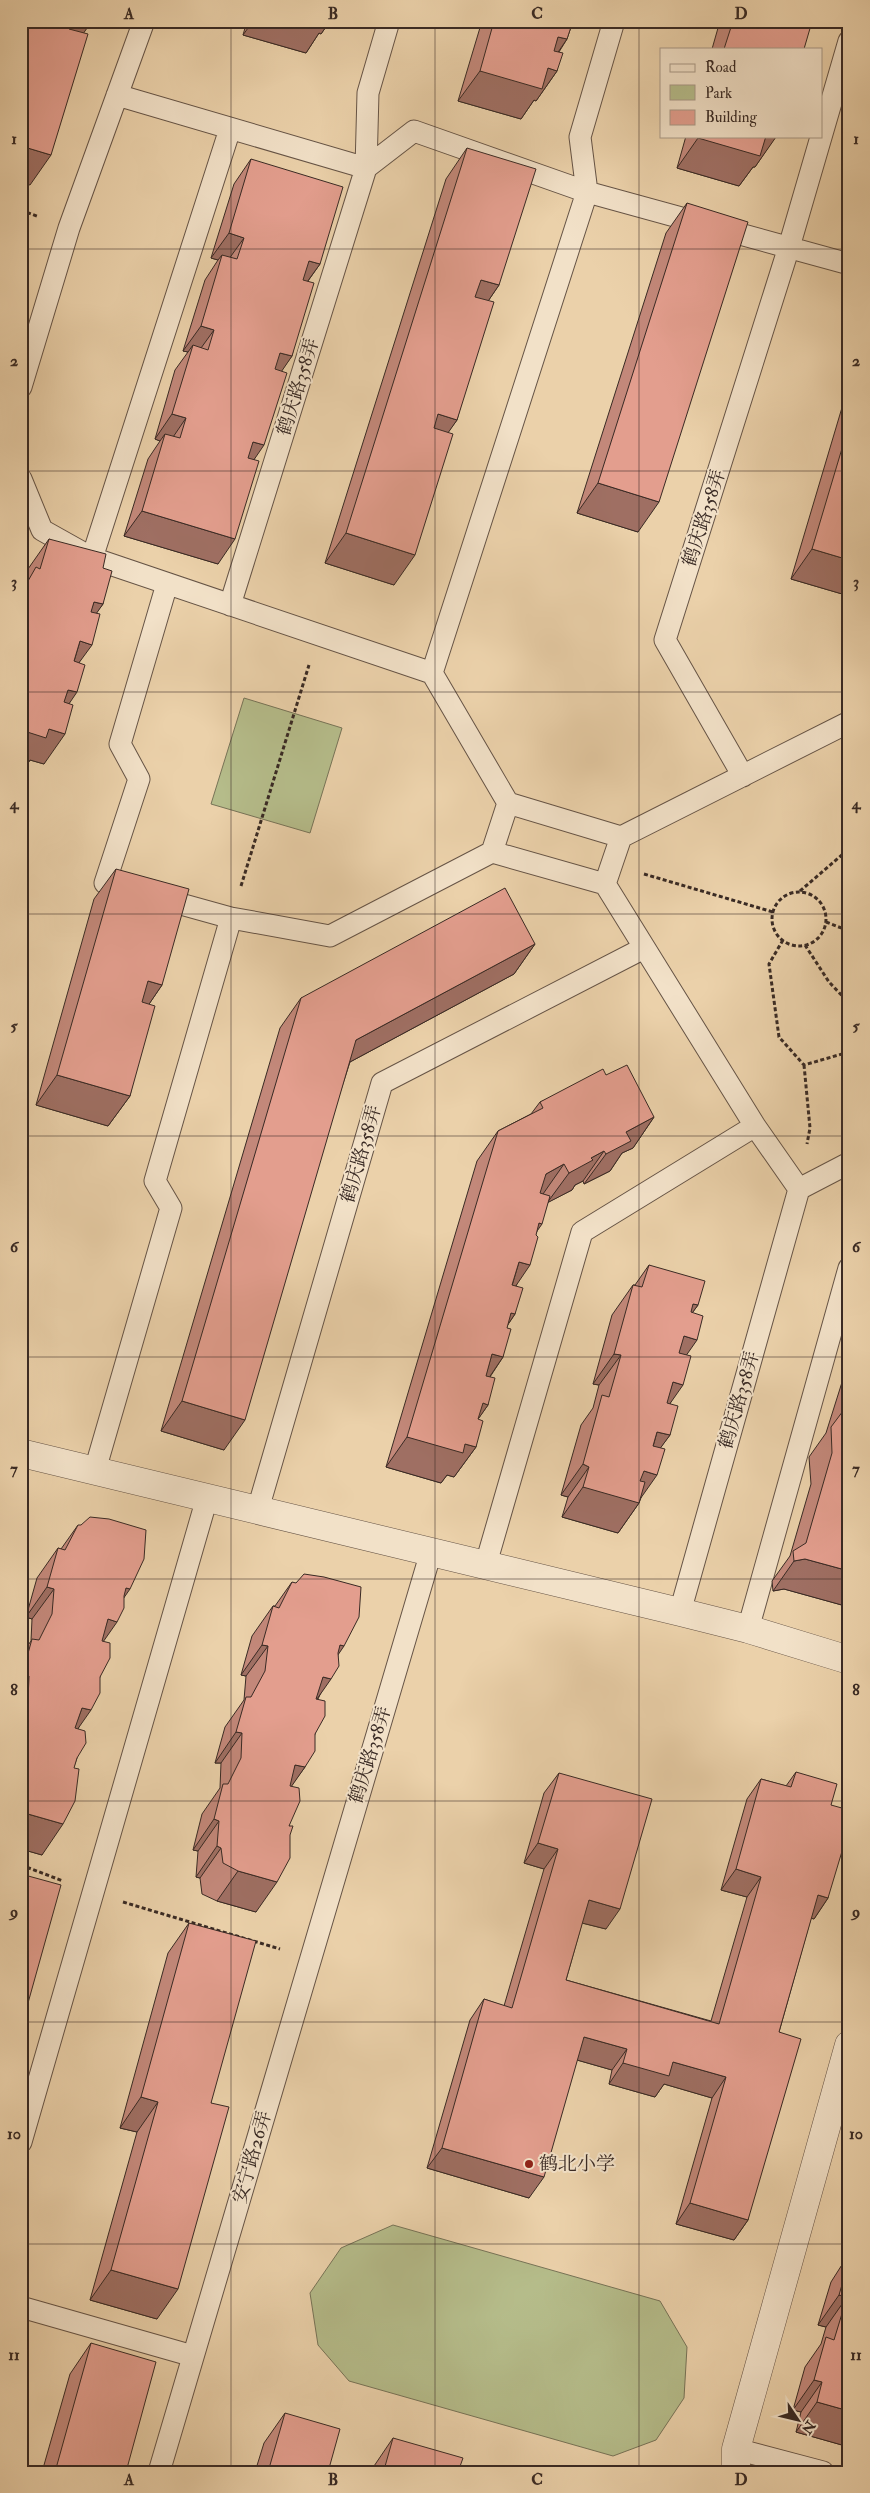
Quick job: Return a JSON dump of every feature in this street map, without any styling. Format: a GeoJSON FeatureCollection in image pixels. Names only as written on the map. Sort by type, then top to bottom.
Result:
{"type":"FeatureCollection","features":[{"type":"Feature","properties":{"kind":"street"},"geometry":{"type":"LineString","coordinates":[[21,1453],[258,1509],[485,1567],[680,1612],[748,1629],[849,1660]]}},
{"type":"Feature","properties":{"kind":"street"},"geometry":{"type":"LineString","coordinates":[[736,2460],[849,2046]]}},
{"type":"Feature","properties":{"kind":"lane"},"geometry":{"type":"LineString","coordinates":[[21,387],[69,228],[144,21]]}},
{"type":"Feature","properties":{"kind":"lane","name":"鹤庆路358弄"},"geometry":{"type":"LineString","coordinates":[[230,605],[366,168],[368,93],[389,21]]}},
{"type":"Feature","properties":{"kind":"lane"},"geometry":{"type":"LineString","coordinates":[[432,673],[587,192],[580,137],[614,21]]}},
{"type":"Feature","properties":{"kind":"lane","name":"鹤庆路358弄"},"geometry":{"type":"LineString","coordinates":[[822,134],[849,41]]}},
{"type":"Feature","properties":{"kind":"lane"},"geometry":{"type":"LineString","coordinates":[[117,95],[366,168],[414,131],[587,192],[849,264]]}},
{"type":"Feature","properties":{"kind":"lane"},"geometry":{"type":"LineString","coordinates":[[92,558],[230,128]]}},
{"type":"Feature","properties":{"kind":"lane","name":"鹤庆路358弄"},"geometry":{"type":"LineString","coordinates":[[743,776],[665,640],[789,247],[821,138]]}},
{"type":"Feature","properties":{"kind":"lane"},"geometry":{"type":"LineString","coordinates":[[21,478],[42,530],[92,558],[432,673],[508,803],[621,837],[849,722]]}},
{"type":"Feature","properties":{"kind":"lane"},"geometry":{"type":"LineString","coordinates":[[167,584],[120,744],[139,778],[105,883],[231,918],[330,936],[492,852],[608,874]]}},
{"type":"Feature","properties":{"kind":"lane"},"geometry":{"type":"LineString","coordinates":[[492,852],[508,803]]}},
{"type":"Feature","properties":{"kind":"lane"},"geometry":{"type":"LineString","coordinates":[[621,837],[608,874],[644,948],[755,1126],[799,1189],[849,1163]]}},
{"type":"Feature","properties":{"kind":"lane"},"geometry":{"type":"LineString","coordinates":[[95,1470],[170,1208],[155,1181],[231,918]]}},
{"type":"Feature","properties":{"kind":"lane","name":"鹤庆路358弄"},"geometry":{"type":"LineString","coordinates":[[258,1509],[382,1083],[644,948]]}},
{"type":"Feature","properties":{"kind":"lane"},"geometry":{"type":"LineString","coordinates":[[485,1567],[582,1232],[755,1126]]}},
{"type":"Feature","properties":{"kind":"lane","name":"鹤庆路358弄"},"geometry":{"type":"LineString","coordinates":[[680,1612],[799,1189]]}},
{"type":"Feature","properties":{"kind":"lane"},"geometry":{"type":"LineString","coordinates":[[748,1629],[849,1268]]}},
{"type":"Feature","properties":{"kind":"lane"},"geometry":{"type":"LineString","coordinates":[[21,2142],[207,1498]]}},
{"type":"Feature","properties":{"kind":"lane","name":"鹤庆路358弄"},"geometry":{"type":"LineString","coordinates":[[310,1957],[431,1552]]}},
{"type":"Feature","properties":{"kind":"lane","name":"安宁路26弄"},"geometry":{"type":"LineString","coordinates":[[159,2472],[310,1957]]}},
{"type":"Feature","properties":{"kind":"lane"},"geometry":{"type":"LineString","coordinates":[[21,2307],[194,2356]]}},
{"type":"Feature","properties":{"kind":"lane"},"geometry":{"type":"LineString","coordinates":[[736,2460],[823,2472]]}},
{"type":"Feature","properties":{"kind":"path"},"geometry":{"type":"LineString","coordinates":[[231,918],[318,635]]}},
{"type":"Feature","properties":{"kind":"path"},"geometry":{"type":"LineString","coordinates":[[800,891],[816,898],[822,905],[826,922],[819,937],[805,945],[797,946],[782,940],[773,928],[772,912],[783,897],[800,891],[843,854],[849,854]]}},
{"type":"Feature","properties":{"kind":"path"},"geometry":{"type":"LineString","coordinates":[[608,874],[772,912]]}},
{"type":"Feature","properties":{"kind":"path"},"geometry":{"type":"LineString","coordinates":[[826,922],[849,931]]}},
{"type":"Feature","properties":{"kind":"path"},"geometry":{"type":"LineString","coordinates":[[782,940],[769,964],[778,1037],[804,1065],[810,1128],[799,1189]]}},
{"type":"Feature","properties":{"kind":"path"},"geometry":{"type":"LineString","coordinates":[[805,945],[829,982],[849,1003]]}},
{"type":"Feature","properties":{"kind":"path"},"geometry":{"type":"LineString","coordinates":[[804,1065],[849,1052]]}},
{"type":"Feature","properties":{"kind":"path"},"geometry":{"type":"LineString","coordinates":[[21,1865],[93,1893],[310,1957]]}},
{"type":"Feature","properties":{"kind":"green space"},"geometry":{"type":"Polygon","coordinates":[[[244,698],[342,728],[310,833],[211,804],[244,698]]]}},
{"type":"Feature","properties":{"kind":"green space"},"geometry":{"type":"Polygon","coordinates":[[[393,2225],[660,2301],[687,2347],[684,2398],[656,2440],[613,2456],[349,2381],[318,2345],[310,2293],[341,2248],[393,2225]]]}},
{"type":"Feature","properties":{"kind":"building"},"geometry":{"type":"Polygon","coordinates":[[[21,21],[72,21],[69,29],[88,34],[51,155],[21,146],[21,21]]]}},
{"type":"Feature","properties":{"kind":"building"},"geometry":{"type":"Polygon","coordinates":[[[494,21],[573,21],[567,39],[558,37],[554,51],[563,53],[557,71],[548,68],[542,89],[480,71],[494,21]]]}},
{"type":"Feature","properties":{"kind":"building"},"geometry":{"type":"Polygon","coordinates":[[[733,21],[802,21],[811,25],[804,48],[724,48],[733,21]]]}},
{"type":"Feature","properties":{"kind":"building"},"geometry":{"type":"Polygon","coordinates":[[[698,138],[765,138],[760,156],[698,138]]]}},
{"type":"Feature","properties":{"kind":"building"},"geometry":{"type":"Polygon","coordinates":[[[467,148],[536,169],[499,285],[481,280],[475,297],[494,302],[457,420],[438,414],[434,428],[453,434],[415,555],[346,533],[467,148]]]}},
{"type":"Feature","properties":{"kind":"building"},"geometry":{"type":"Polygon","coordinates":[[[251,159],[343,187],[320,264],[309,261],[303,280],[314,283],[292,356],[280,353],[275,369],[287,373],[264,445],[253,442],[248,458],[259,461],[235,539],[142,511],[165,434],[180,438],[186,418],[172,414],[193,345],[208,350],[214,330],[201,326],[222,255],[237,259],[244,238],[229,233],[251,159]]]}},
{"type":"Feature","properties":{"kind":"building"},"geometry":{"type":"Polygon","coordinates":[[[687,203],[748,222],[659,502],[598,483],[687,203]]]}},
{"type":"Feature","properties":{"kind":"building"},"geometry":{"type":"Polygon","coordinates":[[[849,425],[849,560],[812,549],[849,425]]]}},
{"type":"Feature","properties":{"kind":"building"},"geometry":{"type":"Polygon","coordinates":[[[49,539],[106,554],[103,568],[112,571],[103,604],[94,602],[91,612],[100,614],[92,645],[80,641],[74,661],[85,665],[77,692],[68,690],[64,702],[73,705],[65,734],[49,729],[46,738],[21,730],[21,635],[28,611],[24,610],[24,588],[36,567],[40,569],[49,539]]]}},
{"type":"Feature","properties":{"kind":"building"},"geometry":{"type":"Polygon","coordinates":[[[116,869],[189,889],[162,985],[148,981],[142,1002],[155,1006],[130,1096],[57,1075],[116,869]]]}},
{"type":"Feature","properties":{"kind":"building"},"geometry":{"type":"Polygon","coordinates":[[[505,888],[535,944],[356,1040],[245,1420],[182,1401],[301,998],[505,888]]]}},
{"type":"Feature","properties":{"kind":"building"},"geometry":{"type":"Polygon","coordinates":[[[627,1065],[654,1117],[626,1132],[631,1141],[606,1154],[604,1151],[591,1158],[593,1160],[569,1173],[564,1164],[546,1174],[540,1193],[550,1196],[542,1224],[539,1223],[536,1235],[538,1237],[530,1265],[519,1262],[512,1285],[523,1288],[515,1314],[511,1313],[507,1328],[511,1329],[503,1357],[492,1354],[486,1376],[495,1378],[488,1405],[483,1403],[478,1419],[483,1421],[476,1447],[465,1444],[463,1453],[407,1437],[498,1131],[543,1108],[540,1102],[603,1069],[606,1075],[627,1065]]]}},
{"type":"Feature","properties":{"kind":"building"},"geometry":{"type":"Polygon","coordinates":[[[649,1265],[705,1281],[698,1305],[693,1304],[691,1312],[703,1316],[697,1340],[684,1336],[679,1353],[691,1356],[683,1385],[673,1382],[667,1403],[678,1406],[670,1435],[657,1432],[653,1446],[665,1449],[657,1475],[644,1471],[640,1481],[645,1482],[639,1503],[583,1487],[589,1467],[583,1464],[602,1395],[609,1397],[621,1355],[614,1354],[633,1285],[642,1287],[649,1265]]]}},
{"type":"Feature","properties":{"kind":"building"},"geometry":{"type":"Polygon","coordinates":[[[849,1398],[849,1571],[805,1559],[794,1561],[793,1551],[806,1543],[832,1453],[831,1427],[846,1407],[849,1398]]]}},
{"type":"Feature","properties":{"kind":"building"},"geometry":{"type":"Polygon","coordinates":[[[90,1517],[109,1519],[146,1530],[144,1559],[130,1589],[126,1588],[124,1608],[117,1622],[108,1619],[102,1641],[110,1643],[110,1658],[100,1677],[100,1693],[91,1710],[82,1708],[75,1728],[85,1731],[86,1743],[77,1758],[74,1768],[79,1769],[75,1801],[63,1824],[21,1812],[21,1714],[28,1700],[29,1676],[22,1675],[32,1639],[39,1640],[52,1614],[54,1589],[47,1587],[58,1548],[65,1550],[78,1525],[81,1525],[90,1517]]]}},
{"type":"Feature","properties":{"kind":"building"},"geometry":{"type":"Polygon","coordinates":[[[304,1574],[324,1577],[361,1587],[359,1617],[344,1646],[340,1645],[338,1653],[339,1666],[331,1679],[323,1677],[316,1699],[325,1701],[325,1716],[315,1734],[315,1751],[305,1767],[295,1765],[290,1786],[299,1788],[300,1801],[289,1826],[293,1826],[290,1835],[290,1858],[277,1882],[238,1871],[223,1863],[221,1848],[217,1846],[219,1821],[214,1819],[223,1784],[228,1784],[241,1758],[242,1733],[236,1732],[246,1697],[251,1697],[265,1671],[268,1646],[262,1645],[273,1606],[279,1608],[292,1582],[296,1583],[304,1574]]]}},
{"type":"Feature","properties":{"kind":"building","name":"鹤北小学"},"geometry":{"type":"Polygon","coordinates":[[[796,1772],[837,1784],[831,1805],[849,1810],[849,1828],[828,1898],[818,1895],[779,2032],[801,2039],[748,2220],[690,2203],[726,2077],[673,2062],[669,2076],[623,2063],[627,2049],[584,2037],[544,2177],[442,2148],[484,1999],[512,2008],[558,1849],[538,1843],[559,1773],[652,1799],[620,1909],[589,1900],[566,1980],[719,2024],[761,1877],[736,1869],[761,1779],[791,1787],[796,1772]]]}},
{"type":"Feature","properties":{"kind":"building"},"geometry":{"type":"Polygon","coordinates":[[[21,1874],[61,1885],[21,2028],[21,1874]]]}},
{"type":"Feature","properties":{"kind":"building"},"geometry":{"type":"Polygon","coordinates":[[[189,1923],[256,1941],[211,2103],[229,2107],[178,2289],[111,2270],[158,2102],[141,2097],[189,1923]]]}},
{"type":"Feature","properties":{"kind":"building"},"geometry":{"type":"Polygon","coordinates":[[[849,2261],[849,2411],[817,2402],[822,2382],[814,2380],[826,2337],[834,2340],[847,2297],[839,2295],[849,2261]]]}},
{"type":"Feature","properties":{"kind":"building"},"geometry":{"type":"Polygon","coordinates":[[[91,2343],[156,2362],[126,2472],[55,2472],[91,2343]]]}},
{"type":"Feature","properties":{"kind":"building"},"geometry":{"type":"Polygon","coordinates":[[[285,2413],[340,2429],[328,2472],[268,2472],[285,2413]]]}},
{"type":"Feature","properties":{"kind":"building"},"geometry":{"type":"Polygon","coordinates":[[[393,2438],[463,2458],[458,2472],[375,2472],[376,2468],[384,2470],[393,2438]]]}},
{"type":"Feature","properties":{"kind":"place","name":"鹤北小学"},"geometry":{"type":"Point","coordinates":[529,2164]}}]}
